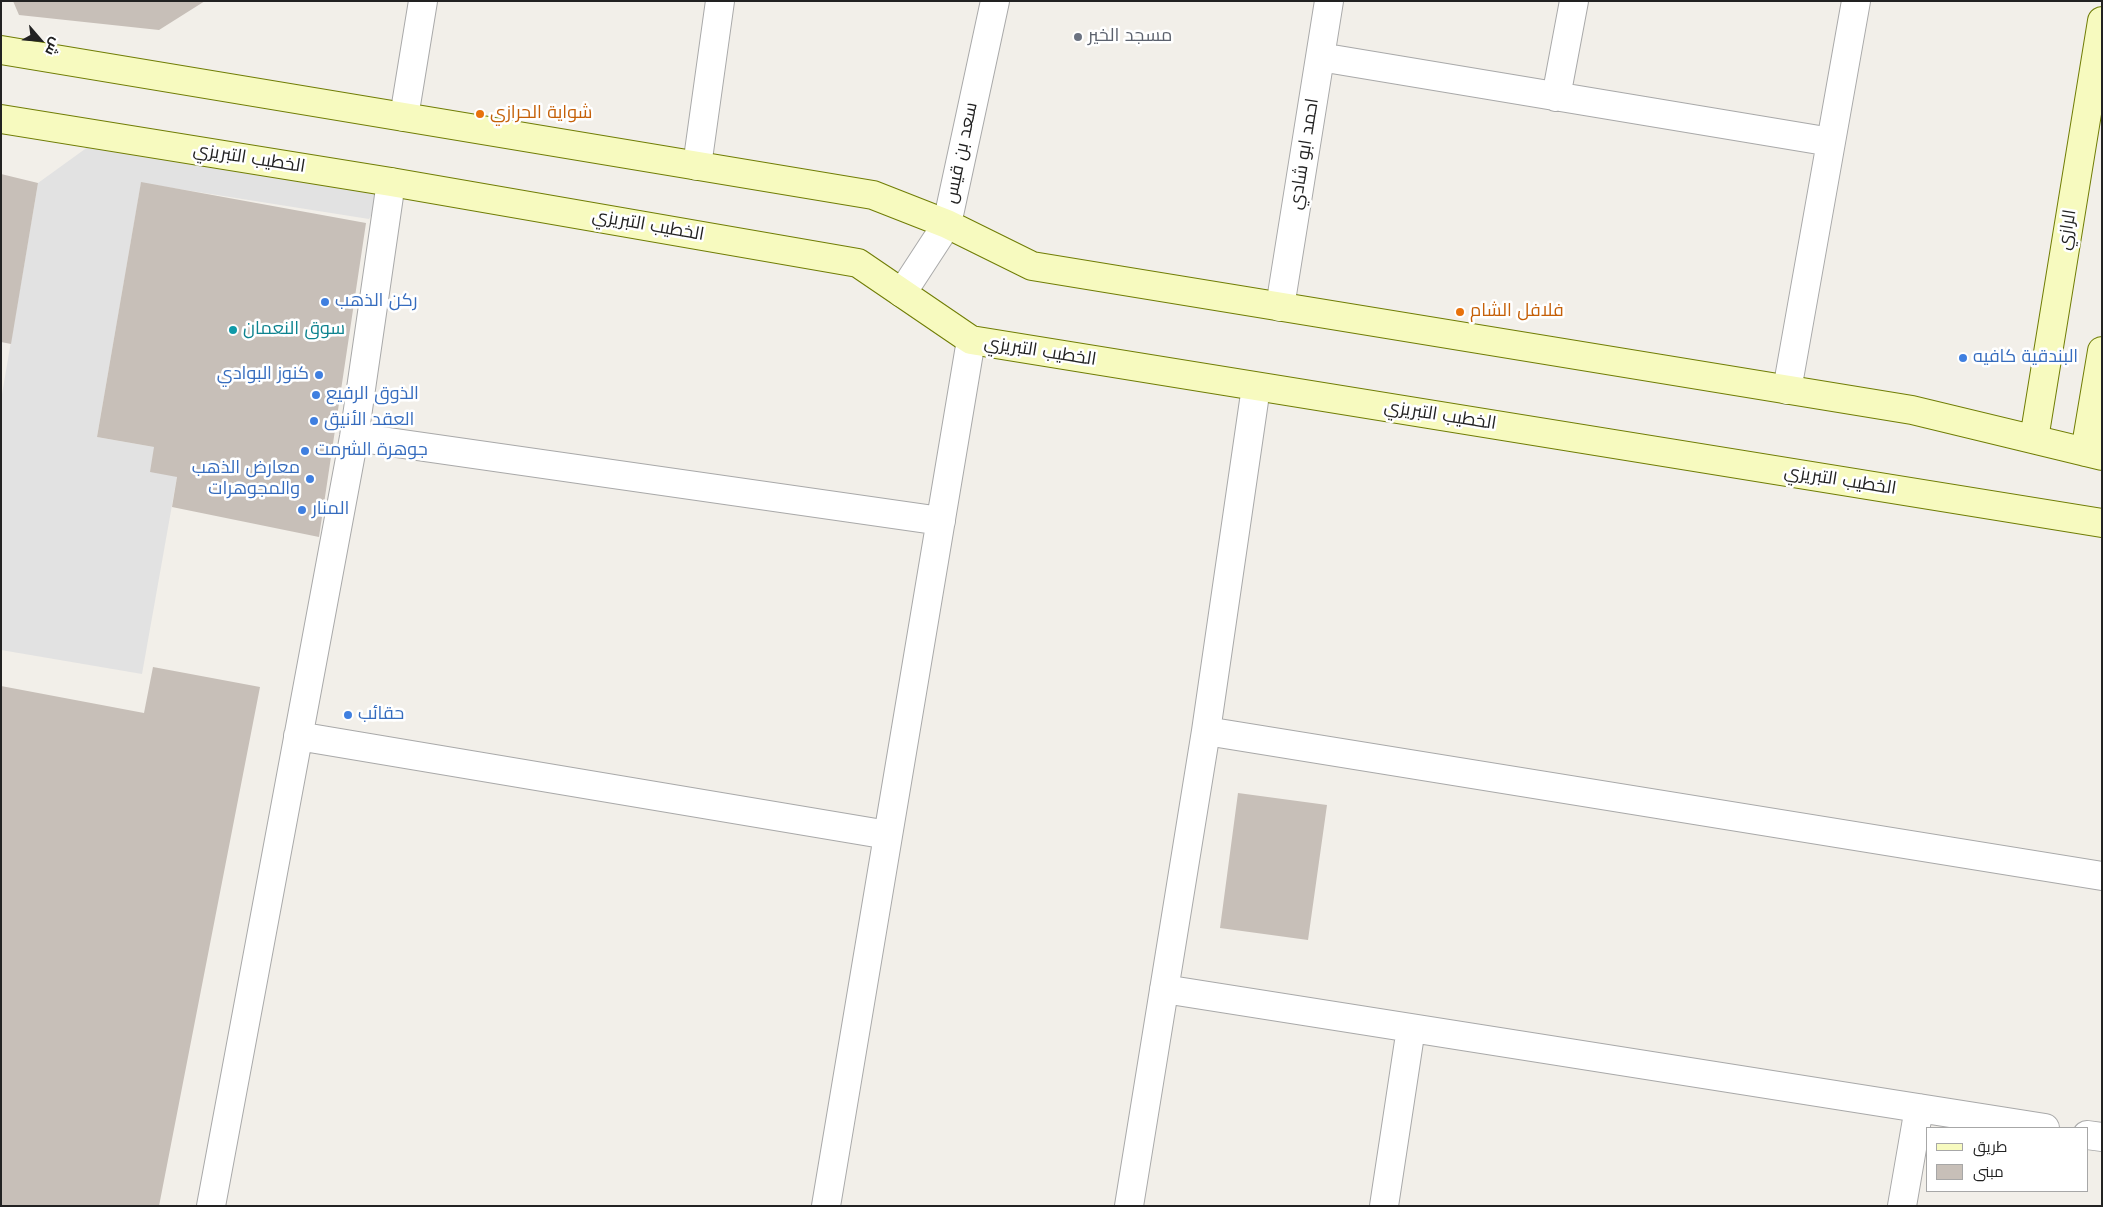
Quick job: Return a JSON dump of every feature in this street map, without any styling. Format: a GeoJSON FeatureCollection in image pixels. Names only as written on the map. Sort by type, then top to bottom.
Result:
{"type":"FeatureCollection","features":[{"type":"Feature","properties":{"kind":"street"},"geometry":{"type":"LineString","coordinates":[[404,117],[423,1]]}},
{"type":"Feature","properties":{"kind":"street"},"geometry":{"type":"LineString","coordinates":[[697,166],[720,1]]}},
{"type":"Feature","properties":{"kind":"street","name":"سعد بن قيس"},"geometry":{"type":"LineString","coordinates":[[902,293],[947,224],[995,1]]}},
{"type":"Feature","properties":{"kind":"street","name":"احمد ابو شادي"},"geometry":{"type":"LineString","coordinates":[[1280,307],[1329,1]]}},
{"type":"Feature","properties":{"kind":"street"},"geometry":{"type":"LineString","coordinates":[[1556,97],[1574,1]]}},
{"type":"Feature","properties":{"kind":"street"},"geometry":{"type":"LineString","coordinates":[[1786,390],[1856,1]]}},
{"type":"Feature","properties":{"kind":"street","name":"الرازي"},"geometry":{"type":"LineString","coordinates":[[2034,439],[2102,21]]}},
{"type":"Feature","properties":{"kind":"street"},"geometry":{"type":"LineString","coordinates":[[1,50],[873,196],[947,224],[1032,266],[1912,410],[2094,454],[2102,351]]}},
{"type":"Feature","properties":{"kind":"street"},"geometry":{"type":"LineString","coordinates":[[1320,57],[1831,142]]}},
{"type":"Feature","properties":{"kind":"street","name":"الخطيب التبريزي"},"geometry":{"type":"LineString","coordinates":[[1,119],[391,182],[858,263],[971,340],[2102,523]]}},
{"type":"Feature","properties":{"kind":"street"},"geometry":{"type":"LineString","coordinates":[[211,1206],[354,437],[391,182]]}},
{"type":"Feature","properties":{"kind":"street"},"geometry":{"type":"LineString","coordinates":[[826,1206],[971,340]]}},
{"type":"Feature","properties":{"kind":"street"},"geometry":{"type":"LineString","coordinates":[[1129,1206],[1206,731],[1256,387]]}},
{"type":"Feature","properties":{"kind":"street"},"geometry":{"type":"LineString","coordinates":[[354,437],[941,521]]}},
{"type":"Feature","properties":{"kind":"street"},"geometry":{"type":"LineString","coordinates":[[1206,731],[2102,876]]}},
{"type":"Feature","properties":{"kind":"street"},"geometry":{"type":"LineString","coordinates":[[298,736],[888,835]]}},
{"type":"Feature","properties":{"kind":"street"},"geometry":{"type":"LineString","coordinates":[[1164,989],[2039,1127]]}},
{"type":"Feature","properties":{"kind":"street"},"geometry":{"type":"LineString","coordinates":[[1384,1206],[1411,1028]]}},
{"type":"Feature","properties":{"kind":"street"},"geometry":{"type":"LineString","coordinates":[[1902,1206],[1919,1108]]}},
{"type":"Feature","properties":{"kind":"street"},"geometry":{"type":"LineString","coordinates":[[2088,1135],[2102,1137]]}},
{"type":"Feature","properties":{"kind":"shaded area"},"geometry":{"type":"Polygon","coordinates":[[[103,136],[391,182],[369,219],[141,183],[97,437],[154,447],[177,477],[142,674],[1,650],[1,400],[38,183],[103,136]]]}},
{"type":"Feature","properties":{"kind":"building"},"geometry":{"type":"Polygon","coordinates":[[[13,1],[205,1],[159,30],[19,15],[13,1]]]}},
{"type":"Feature","properties":{"kind":"building"},"geometry":{"type":"Polygon","coordinates":[[[1,174],[38,183],[11,344],[1,342],[1,174]]]}},
{"type":"Feature","properties":{"kind":"building","name":"سوق النعمان"},"geometry":{"type":"Polygon","coordinates":[[[141,182],[366,223],[319,537],[172,507],[177,477],[150,472],[154,447],[97,437],[141,182]]]}},
{"type":"Feature","properties":{"kind":"building"},"geometry":{"type":"Polygon","coordinates":[[[153,667],[260,687],[159,1206],[1,1205],[1,686],[144,713],[153,667]]]}},
{"type":"Feature","properties":{"kind":"building"},"geometry":{"type":"Polygon","coordinates":[[[1238,793],[1327,805],[1308,940],[1220,928],[1238,793]]]}},
{"type":"Feature","properties":{"kind":"place","name":"مسجد الخير"},"geometry":{"type":"Point","coordinates":[1078,37]}},
{"type":"Feature","properties":{"kind":"place","name":"شواية الحرازي"},"geometry":{"type":"Point","coordinates":[480,114]}},
{"type":"Feature","properties":{"kind":"place","name":"ركن الذهب"},"geometry":{"type":"Point","coordinates":[325,302]}},
{"type":"Feature","properties":{"kind":"place","name":"فلافل الشام"},"geometry":{"type":"Point","coordinates":[1460,312]}},
{"type":"Feature","properties":{"kind":"place","name":"سوق النعمان"},"geometry":{"type":"Point","coordinates":[233,330]}},
{"type":"Feature","properties":{"kind":"place","name":"البندقية كافيه"},"geometry":{"type":"Point","coordinates":[1963,358]}},
{"type":"Feature","properties":{"kind":"place","name":"كنوز البوادي"},"geometry":{"type":"Point","coordinates":[319,375]}},
{"type":"Feature","properties":{"kind":"place","name":"الذوق الرفيع"},"geometry":{"type":"Point","coordinates":[316,395]}},
{"type":"Feature","properties":{"kind":"place","name":"العقد الأنيق"},"geometry":{"type":"Point","coordinates":[314,421]}},
{"type":"Feature","properties":{"kind":"place","name":"جوهرة الشرمت"},"geometry":{"type":"Point","coordinates":[305,451]}},
{"type":"Feature","properties":{"kind":"place","name":"معارض الذهب والمجوهرات"},"geometry":{"type":"Point","coordinates":[310,479]}},
{"type":"Feature","properties":{"kind":"place","name":"المنار"},"geometry":{"type":"Point","coordinates":[302,510]}},
{"type":"Feature","properties":{"kind":"place","name":"حقائب"},"geometry":{"type":"Point","coordinates":[348,715]}}]}
